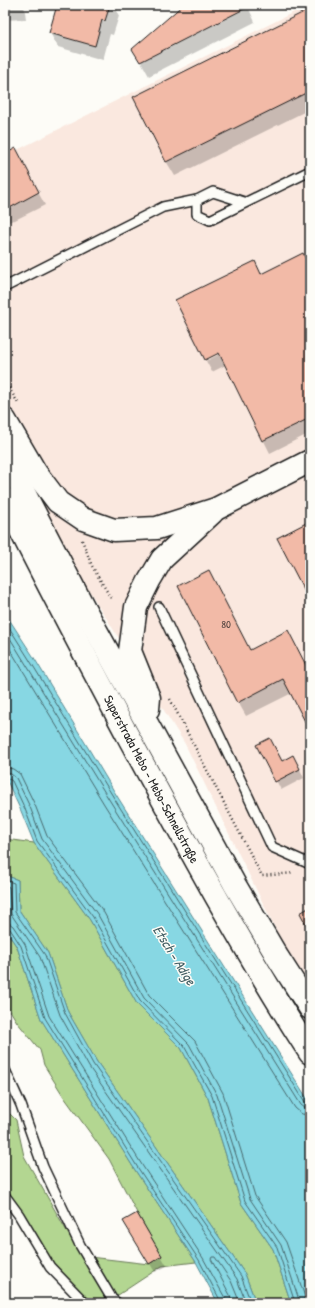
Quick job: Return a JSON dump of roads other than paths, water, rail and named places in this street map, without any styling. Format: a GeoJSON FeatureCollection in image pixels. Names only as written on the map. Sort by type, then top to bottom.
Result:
{"type":"FeatureCollection","features":[{"type":"Feature","properties":{"kind":"highway"},"geometry":{"type":"LineString","coordinates":[[5,420],[36,473],[58,502],[83,519],[114,530],[157,528],[216,509],[310,461]]}},
{"type":"Feature","properties":{"kind":"highway","name":"Superstrada Mebo - Mebo-Schnellstraße"},"geometry":{"type":"LineString","coordinates":[[5,456],[84,608],[235,885],[278,958],[310,1008]]}},
{"type":"Feature","properties":{"kind":"highway","name":"Superstrada Mebo - Mebo-Schnellstraße"},"geometry":{"type":"LineString","coordinates":[[5,499],[32,555],[184,840],[250,956],[310,1053]]}},
{"type":"Feature","properties":{"kind":"highway"},"geometry":{"type":"LineString","coordinates":[[147,722],[149,698],[130,651],[136,607],[162,559],[216,509]]}},
{"type":"Feature","properties":{"kind":"lane"},"geometry":{"type":"LineString","coordinates":[[197,200],[197,214],[210,220],[244,202],[310,171]]}},
{"type":"Feature","properties":{"kind":"lane"},"geometry":{"type":"LineString","coordinates":[[5,287],[163,207],[197,200],[213,192],[244,202]]}},
{"type":"Feature","properties":{"kind":"lane"},"geometry":{"type":"LineString","coordinates":[[159,607],[272,847],[310,864]]}},
{"type":"Feature","properties":{"kind":"lane"},"geometry":{"type":"LineString","coordinates":[[5,1070],[21,1105],[43,1166],[80,1245],[112,1299],[117,1303]]}},
{"type":"Feature","properties":{"kind":"lane"},"geometry":{"type":"LineString","coordinates":[[5,1196],[19,1215],[50,1267],[84,1303]]}},
{"type":"Feature","properties":{"kind":"water","name":"Etsch - Adige"},"geometry":{"type":"Polygon","coordinates":[[[5,613],[33,656],[117,796],[310,1103],[310,1303],[291,1303],[273,1249],[241,1203],[208,1098],[181,1048],[137,1004],[90,920],[34,843],[8,783],[5,782],[5,613]]]}},
{"type":"Feature","properties":{"kind":"water"},"geometry":{"type":"Polygon","coordinates":[[[5,875],[18,880],[19,910],[48,953],[68,1012],[97,1062],[245,1274],[256,1303],[218,1303],[196,1262],[135,1170],[41,1019],[17,947],[5,929],[5,875]]]}}]}
